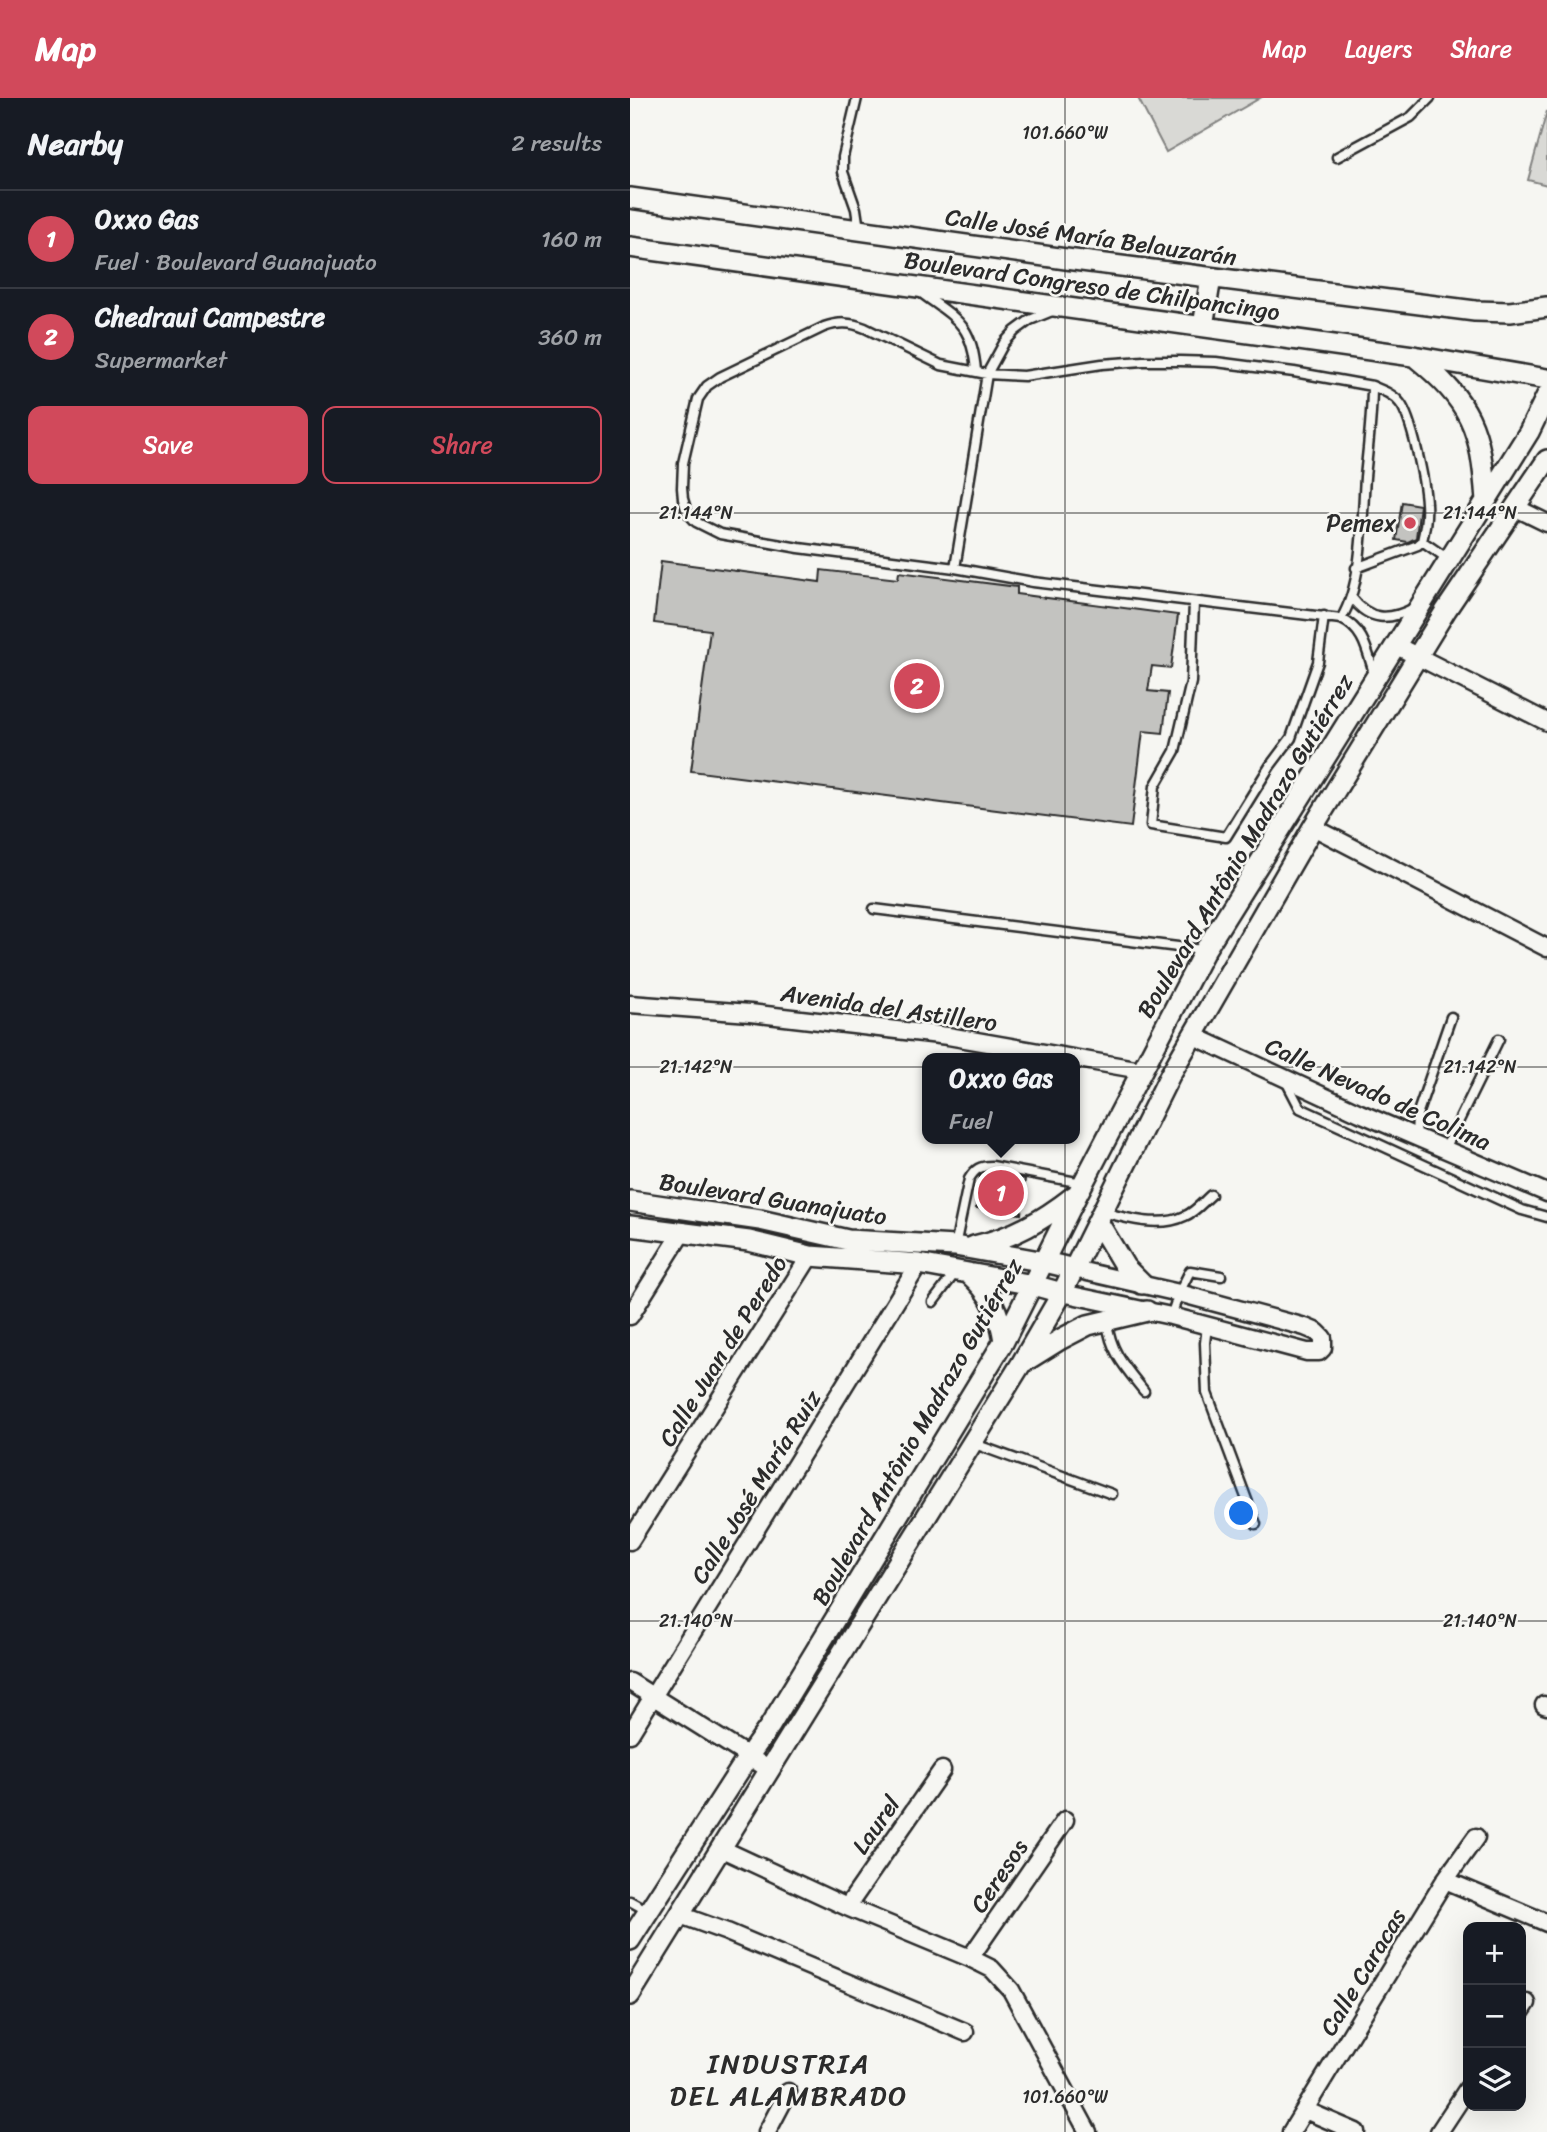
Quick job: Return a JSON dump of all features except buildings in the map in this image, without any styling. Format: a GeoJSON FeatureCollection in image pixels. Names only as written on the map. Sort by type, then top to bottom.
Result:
{"type":"FeatureCollection","features":[{"type":"Feature","properties":{"kind":"street","name":"Calle José María Belauzarán"},"geometry":{"type":"LineString","coordinates":[[630,198],[1475,312],[1510,312],[1547,307]]}},
{"type":"Feature","properties":{"kind":"street","name":"Boulevard Congreso de Chilpancingo"},"geometry":{"type":"LineString","coordinates":[[630,247],[1413,356],[1547,379]]}},
{"type":"Feature","properties":{"kind":"street"},"geometry":{"type":"LineString","coordinates":[[1203,326],[1211,278]]}},
{"type":"Feature","properties":{"kind":"street"},"geometry":{"type":"LineString","coordinates":[[1413,356],[1443,380],[1466,409],[1483,461],[1486,501]]}},
{"type":"Feature","properties":{"kind":"street","name":"Boulevard Antônio Madrazo Gutiérrez"},"geometry":{"type":"LineString","coordinates":[[630,1940],[770,1726],[1004,1341],[1080,1188],[1205,950],[1529,432],[1547,395]]}},
{"type":"Feature","properties":{"kind":"street","name":"Boulevard Antônio Madrazo Gutiérrez"},"geometry":{"type":"LineString","coordinates":[[630,1995],[1021,1364],[1062,1293],[1170,1075],[1313,827],[1416,657],[1547,460]]}},
{"type":"Feature","properties":{"kind":"street"},"geometry":{"type":"LineString","coordinates":[[1514,507],[1547,523]]}},
{"type":"Feature","properties":{"kind":"street"},"geometry":{"type":"LineString","coordinates":[[1395,645],[1547,722]]}},
{"type":"Feature","properties":{"kind":"street"},"geometry":{"type":"LineString","coordinates":[[1313,827],[1547,948]]}},
{"type":"Feature","properties":{"kind":"street","name":"Avenida del Astillero"},"geometry":{"type":"LineString","coordinates":[[630,1004],[750,1013],[948,1036],[1044,1053]]}},
{"type":"Feature","properties":{"kind":"street","name":"Calle Nevado de Colima"},"geometry":{"type":"LineString","coordinates":[[1192,1035],[1416,1137],[1547,1193]]}},
{"type":"Feature","properties":{"kind":"street","name":"Avenida del Astillero"},"geometry":{"type":"LineString","coordinates":[[1080,1059],[1141,1070]]}},
{"type":"Feature","properties":{"kind":"street"},"geometry":{"type":"LineString","coordinates":[[960,1247],[1005,1239],[1023,1231],[1054,1211],[1080,1188]]}},
{"type":"Feature","properties":{"kind":"street","name":"Boulevard Guanajuato"},"geometry":{"type":"LineString","coordinates":[[630,1201],[760,1220],[848,1240],[960,1247],[1074,1269]]}},
{"type":"Feature","properties":{"kind":"street"},"geometry":{"type":"LineString","coordinates":[[1100,1217],[1125,1267],[1142,1284]]}},
{"type":"Feature","properties":{"kind":"street","name":"Boulevard Guanajuato"},"geometry":{"type":"LineString","coordinates":[[630,1226],[749,1241],[810,1256],[919,1264],[1062,1293]]}},
{"type":"Feature","properties":{"kind":"street"},"geometry":{"type":"LineString","coordinates":[[630,1317],[683,1231]]}},
{"type":"Feature","properties":{"kind":"street","name":"Calle Juan de Peredo"},"geometry":{"type":"LineString","coordinates":[[630,1541],[810,1256]]}},
{"type":"Feature","properties":{"kind":"street","name":"Calle José María Ruiz"},"geometry":{"type":"LineString","coordinates":[[630,1734],[919,1264]]}},
{"type":"Feature","properties":{"kind":"street"},"geometry":{"type":"LineString","coordinates":[[1062,1293],[1171,1316],[1307,1352],[1319,1352],[1324,1344],[1324,1338],[1305,1327],[1179,1293],[1074,1269]]}},
{"type":"Feature","properties":{"kind":"street"},"geometry":{"type":"LineString","coordinates":[[962,1272],[979,1283],[994,1304],[1004,1341]]}},
{"type":"Feature","properties":{"kind":"street"},"geometry":{"type":"LineString","coordinates":[[1021,1364],[1075,1331],[1107,1319],[1147,1311]]}},
{"type":"Feature","properties":{"kind":"street"},"geometry":{"type":"LineString","coordinates":[[630,1682],[770,1770]]}},
{"type":"Feature","properties":{"kind":"street","name":"Laurel"},"geometry":{"type":"LineString","coordinates":[[847,1907],[942,1770]]}},
{"type":"Feature","properties":{"kind":"street","name":"Ceresos"},"geometry":{"type":"LineString","coordinates":[[970,1958],[1065,1820]]}},
{"type":"Feature","properties":{"kind":"street","name":"Calle Caracas"},"geometry":{"type":"LineString","coordinates":[[1291,2132],[1445,1880],[1476,1837]]}},
{"type":"Feature","properties":{"kind":"street"},"geometry":{"type":"LineString","coordinates":[[722,1849],[847,1907],[992,1969],[1011,1990],[1088,2132]]}},
{"type":"Feature","properties":{"kind":"street"},"geometry":{"type":"LineString","coordinates":[[1445,1880],[1547,1923]]}},
{"type":"Feature","properties":{"kind":"street"},"geometry":{"type":"LineString","coordinates":[[680,1915],[727,1932],[965,2032]]}},
{"type":"Feature","properties":{"kind":"street"},"geometry":{"type":"LineString","coordinates":[[767,2132],[788,2092]]}},
{"type":"Feature","properties":{"kind":"street"},"geometry":{"type":"LineString","coordinates":[[1439,2132],[1463,2096]]}},
{"type":"Feature","properties":{"kind":"street"},"geometry":{"type":"LineString","coordinates":[[1305,2110],[1356,2132]]}},
{"type":"Feature","properties":{"kind":"lane"},"geometry":{"type":"LineString","coordinates":[[857,98],[842,157],[842,172],[856,209],[859,229]]}},
{"type":"Feature","properties":{"kind":"lane"},"geometry":{"type":"LineString","coordinates":[[1337,157],[1411,117],[1430,98]]}},
{"type":"Feature","properties":{"kind":"lane"},"geometry":{"type":"LineString","coordinates":[[912,286],[947,312],[969,335],[976,371]]}},
{"type":"Feature","properties":{"kind":"lane"},"geometry":{"type":"LineString","coordinates":[[955,568],[987,374],[1004,343],[1015,331],[1030,320],[1060,307]]}},
{"type":"Feature","properties":{"kind":"lane"},"geometry":{"type":"LineString","coordinates":[[1376,678],[1360,634],[1352,624],[1341,619],[1032,582],[955,568],[799,548],[720,534],[696,522],[687,512],[683,499],[683,463],[698,399],[706,386],[720,377],[837,323],[854,323],[941,365],[987,374],[1024,376],[1102,364],[1181,360],[1281,370],[1372,386],[1389,393],[1400,403],[1407,415],[1426,502],[1423,541]]}},
{"type":"Feature","properties":{"kind":"lane"},"geometry":{"type":"LineString","coordinates":[[1341,619],[1352,598],[1356,568],[1372,413],[1372,386]]}},
{"type":"Feature","properties":{"kind":"lane"},"geometry":{"type":"LineString","coordinates":[[1423,541],[1448,559]]}},
{"type":"Feature","properties":{"kind":"lane"},"geometry":{"type":"LineString","coordinates":[[1356,568],[1407,550],[1423,541]]}},
{"type":"Feature","properties":{"kind":"lane"},"geometry":{"type":"LineString","coordinates":[[1352,598],[1361,610],[1382,617],[1402,614],[1421,605]]}},
{"type":"Feature","properties":{"kind":"lane"},"geometry":{"type":"LineString","coordinates":[[1194,603],[1191,682],[1175,751],[1155,786],[1151,825],[1226,837],[1270,766],[1292,738],[1318,662],[1324,616]]}},
{"type":"Feature","properties":{"kind":"lane"},"geometry":{"type":"LineString","coordinates":[[874,909],[1205,950]]}},
{"type":"Feature","properties":{"kind":"lane"},"geometry":{"type":"LineString","coordinates":[[1416,1137],[1417,1115],[1451,1017]]}},
{"type":"Feature","properties":{"kind":"lane"},"geometry":{"type":"LineString","coordinates":[[1445,1149],[1499,1039]]}},
{"type":"Feature","properties":{"kind":"lane"},"geometry":{"type":"LineString","coordinates":[[1284,1078],[1300,1108],[1522,1210],[1547,1217]]}},
{"type":"Feature","properties":{"kind":"lane"},"geometry":{"type":"LineString","coordinates":[[960,1247],[969,1179],[980,1167],[992,1166],[1027,1172],[1080,1188]]}},
{"type":"Feature","properties":{"kind":"lane"},"geometry":{"type":"LineString","coordinates":[[1100,1217],[1171,1222],[1188,1215],[1211,1195]]}},
{"type":"Feature","properties":{"kind":"lane"},"geometry":{"type":"LineString","coordinates":[[1171,1316],[1190,1271],[1220,1276]]}},
{"type":"Feature","properties":{"kind":"lane"},"geometry":{"type":"LineString","coordinates":[[933,1302],[962,1272]]}},
{"type":"Feature","properties":{"kind":"lane"},"geometry":{"type":"LineString","coordinates":[[1107,1319],[1109,1338],[1118,1358],[1144,1391]]}},
{"type":"Feature","properties":{"kind":"lane"},"geometry":{"type":"LineString","coordinates":[[1207,1326],[1207,1393],[1256,1524]]}},
{"type":"Feature","properties":{"kind":"lane"},"geometry":{"type":"LineString","coordinates":[[972,1443],[1112,1494]]}},
{"type":"Feature","properties":{"kind":"lane"},"geometry":{"type":"LineString","coordinates":[[630,1901],[648,1912]]}},
{"type":"Feature","properties":{"kind":"shaded area"},"geometry":{"type":"Polygon","coordinates":[[[1138,98],[1260,98],[1166,152],[1138,98]]]}},
{"type":"Feature","properties":{"kind":"shaded area"},"geometry":{"type":"Polygon","coordinates":[[[1547,111],[1547,185],[1528,180],[1547,111]]]}},
{"type":"Feature","properties":{"kind":"place","name":"Pemex"},"geometry":{"type":"Point","coordinates":[1410,523]}},
{"type":"Feature","properties":{"kind":"place","name":"Chedraui Campestre"},"geometry":{"type":"Point","coordinates":[917,686]}},
{"type":"Feature","properties":{"kind":"place","name":"Oxxo Gas"},"geometry":{"type":"Point","coordinates":[1001,1193]}},
{"type":"Feature","properties":{"kind":"district","name":"INDUSTRIA DEL ALAMBRADO"},"geometry":{"type":"Point","coordinates":[789,2079]}}]}
